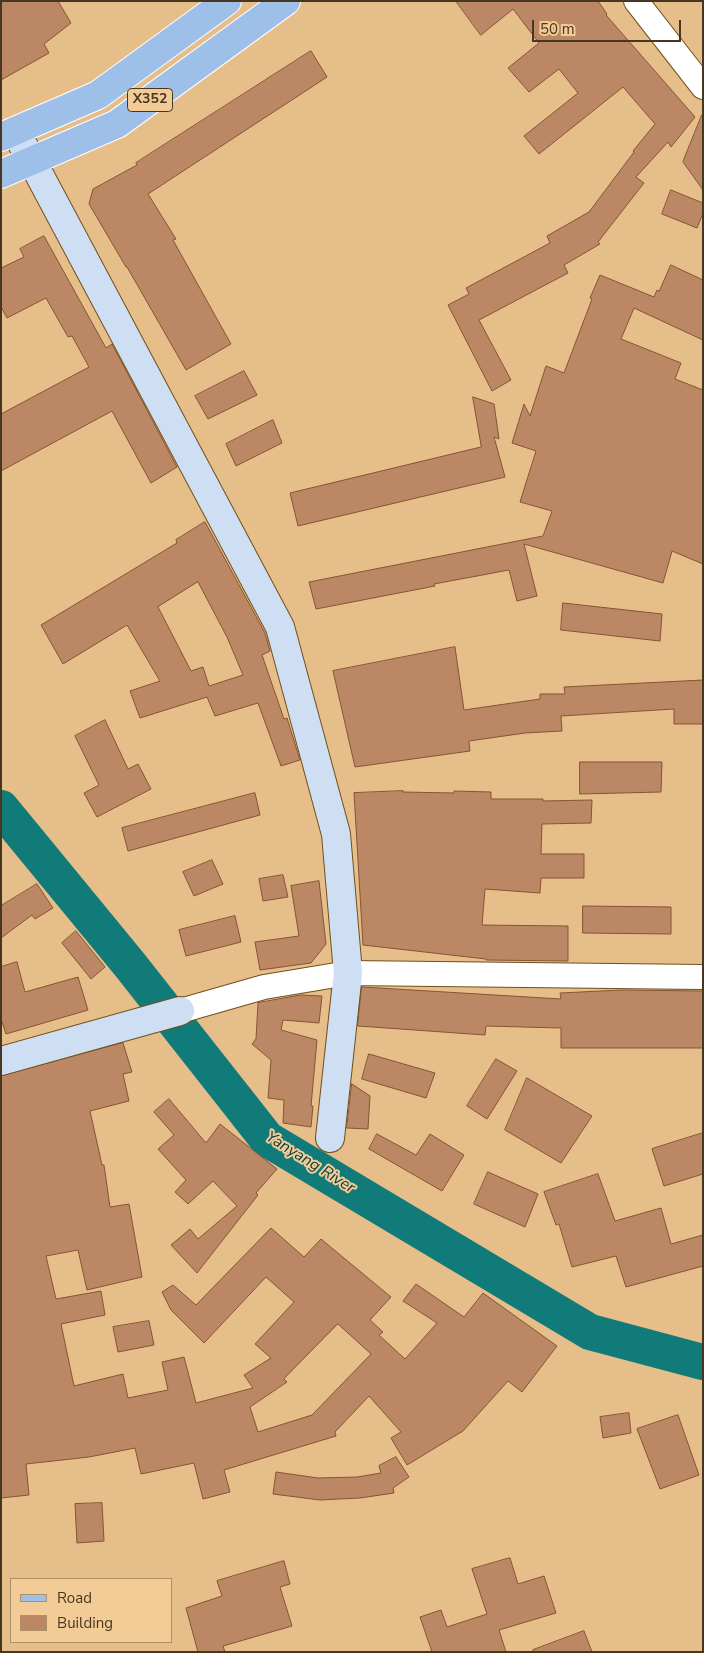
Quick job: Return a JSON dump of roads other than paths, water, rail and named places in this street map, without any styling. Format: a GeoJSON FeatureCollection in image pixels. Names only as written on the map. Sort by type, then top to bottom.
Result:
{"type":"FeatureCollection","features":[{"type":"Feature","properties":{"kind":"main road","name":"X352"},"geometry":{"type":"LineString","coordinates":[[8,134],[98,95],[227,1]]}},
{"type":"Feature","properties":{"kind":"main road","name":"X352"},"geometry":{"type":"LineString","coordinates":[[1,174],[117,124],[286,1]]}},
{"type":"Feature","properties":{"kind":"street"},"geometry":{"type":"LineString","coordinates":[[636,1],[703,87]]}},
{"type":"Feature","properties":{"kind":"street"},"geometry":{"type":"LineString","coordinates":[[8,134],[32,161],[280,627],[336,834],[348,973],[330,1138]]}},
{"type":"Feature","properties":{"kind":"street"},"geometry":{"type":"LineString","coordinates":[[1,1061],[264,987],[348,973],[703,977]]}},
{"type":"Feature","properties":{"kind":"waterway","name":"Yanyang River"},"geometry":{"type":"LineString","coordinates":[[1,808],[130,965],[267,1139],[590,1332],[703,1362]]}}]}
